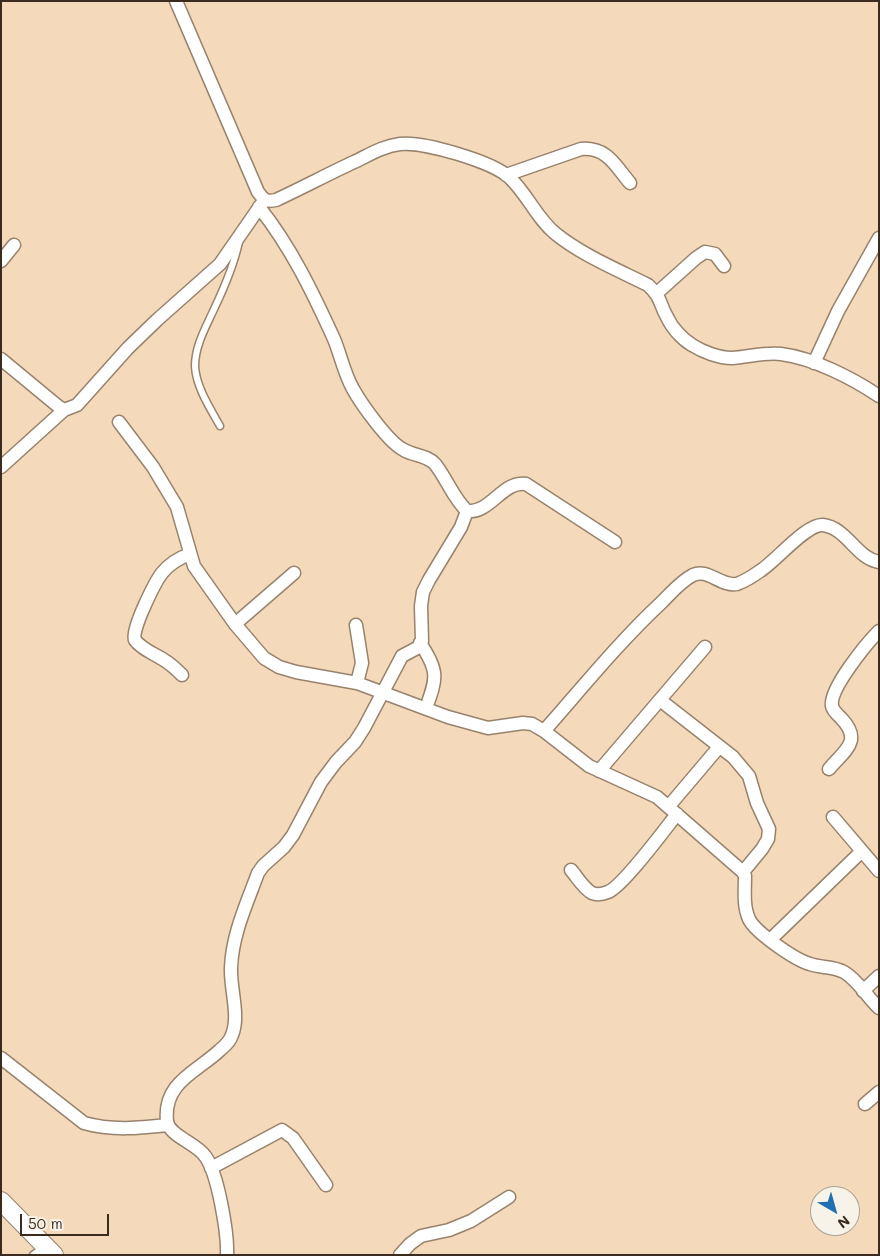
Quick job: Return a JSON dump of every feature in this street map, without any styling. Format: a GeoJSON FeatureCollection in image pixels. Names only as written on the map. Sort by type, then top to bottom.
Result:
{"type":"FeatureCollection","features":[{"type":"Feature","properties":{"kind":"street"},"geometry":{"type":"LineString","coordinates":[[176,1],[258,192],[261,204],[305,279],[336,346],[347,378],[357,396],[394,443],[403,450],[428,458],[435,465],[454,496],[467,511],[473,512],[480,509],[513,485],[526,484],[615,542]]}},
{"type":"Feature","properties":{"kind":"street"},"geometry":{"type":"LineString","coordinates":[[1,467],[64,410],[77,405],[156,320],[220,264],[261,204],[276,200],[381,149],[401,144],[420,145],[470,158],[497,168],[506,174],[544,223],[555,233],[570,244],[648,285],[657,293],[666,316],[674,328],[690,344],[706,352],[730,358],[779,354],[799,357],[879,396]]}},
{"type":"Feature","properties":{"kind":"street"},"geometry":{"type":"LineString","coordinates":[[506,174],[581,149],[592,148],[607,156],[630,183]]}},
{"type":"Feature","properties":{"kind":"street"},"geometry":{"type":"LineString","coordinates":[[814,363],[838,311],[879,238]]}},
{"type":"Feature","properties":{"kind":"street"},"geometry":{"type":"LineString","coordinates":[[1,261],[14,245]]}},
{"type":"Feature","properties":{"kind":"street"},"geometry":{"type":"LineString","coordinates":[[657,293],[705,252],[715,254],[724,266]]}},
{"type":"Feature","properties":{"kind":"street"},"geometry":{"type":"LineString","coordinates":[[1,359],[64,410]]}},
{"type":"Feature","properties":{"kind":"street"},"geometry":{"type":"LineString","coordinates":[[119,422],[153,467],[176,507],[194,566],[236,624],[264,658],[279,667],[357,683],[448,717],[488,728],[523,723],[532,724],[589,766],[657,797],[673,810],[743,872],[745,876],[745,906],[749,920],[770,940],[791,955],[810,964],[835,968],[845,972],[879,1008]]}},
{"type":"Feature","properties":{"kind":"street"},"geometry":{"type":"LineString","coordinates":[[227,1255],[226,1228],[211,1168],[206,1157],[197,1146],[172,1132],[168,1125],[168,1107],[172,1092],[179,1082],[216,1054],[232,1036],[235,1025],[231,967],[236,936],[258,873],[263,866],[284,848],[321,782],[336,762],[355,742],[402,656],[419,647],[422,641],[421,606],[423,592],[467,511]]}},
{"type":"Feature","properties":{"kind":"street"},"geometry":{"type":"LineString","coordinates":[[544,731],[648,615],[685,580],[695,574],[701,573],[725,583],[735,584],[764,568],[799,537],[814,526],[821,524],[840,532],[878,564]]}},
{"type":"Feature","properties":{"kind":"street"},"geometry":{"type":"LineString","coordinates":[[182,675],[166,661],[136,642],[134,637],[155,584],[162,573],[177,559],[190,554]]}},
{"type":"Feature","properties":{"kind":"street"},"geometry":{"type":"LineString","coordinates":[[236,624],[294,573]]}},
{"type":"Feature","properties":{"kind":"street"},"geometry":{"type":"LineString","coordinates":[[356,624],[362,663],[357,683]]}},
{"type":"Feature","properties":{"kind":"street"},"geometry":{"type":"LineString","coordinates":[[829,769],[851,742],[853,736],[848,725],[834,711],[832,699],[857,655],[879,631]]}},
{"type":"Feature","properties":{"kind":"street"},"geometry":{"type":"LineString","coordinates":[[420,643],[432,662],[435,671],[434,684],[426,708]]}},
{"type":"Feature","properties":{"kind":"street"},"geometry":{"type":"LineString","coordinates":[[600,771],[705,647]]}},
{"type":"Feature","properties":{"kind":"street"},"geometry":{"type":"LineString","coordinates":[[660,700],[733,758],[749,776],[757,803],[769,828],[768,839],[743,872]]}},
{"type":"Feature","properties":{"kind":"street"},"geometry":{"type":"LineString","coordinates":[[571,870],[592,893],[607,893],[613,889],[633,867],[719,747]]}},
{"type":"Feature","properties":{"kind":"street"},"geometry":{"type":"LineString","coordinates":[[833,817],[879,871]]}},
{"type":"Feature","properties":{"kind":"street"},"geometry":{"type":"LineString","coordinates":[[770,940],[862,851]]}},
{"type":"Feature","properties":{"kind":"street"},"geometry":{"type":"LineString","coordinates":[[863,991],[879,976]]}},
{"type":"Feature","properties":{"kind":"street"},"geometry":{"type":"LineString","coordinates":[[1,1058],[84,1123],[118,1129],[168,1125]]}},
{"type":"Feature","properties":{"kind":"street"},"geometry":{"type":"LineString","coordinates":[[865,1104],[879,1092]]}},
{"type":"Feature","properties":{"kind":"street"},"geometry":{"type":"LineString","coordinates":[[211,1168],[282,1130],[293,1138],[326,1184]]}},
{"type":"Feature","properties":{"kind":"street"},"geometry":{"type":"LineString","coordinates":[[400,1255],[421,1236],[449,1230],[471,1221],[509,1197]]}},
{"type":"Feature","properties":{"kind":"street"},"geometry":{"type":"LineString","coordinates":[[1,1200],[44,1252]]}},
{"type":"Feature","properties":{"kind":"lane"},"geometry":{"type":"LineString","coordinates":[[220,426],[198,380],[195,366],[200,342],[226,284],[242,231]]}}]}
